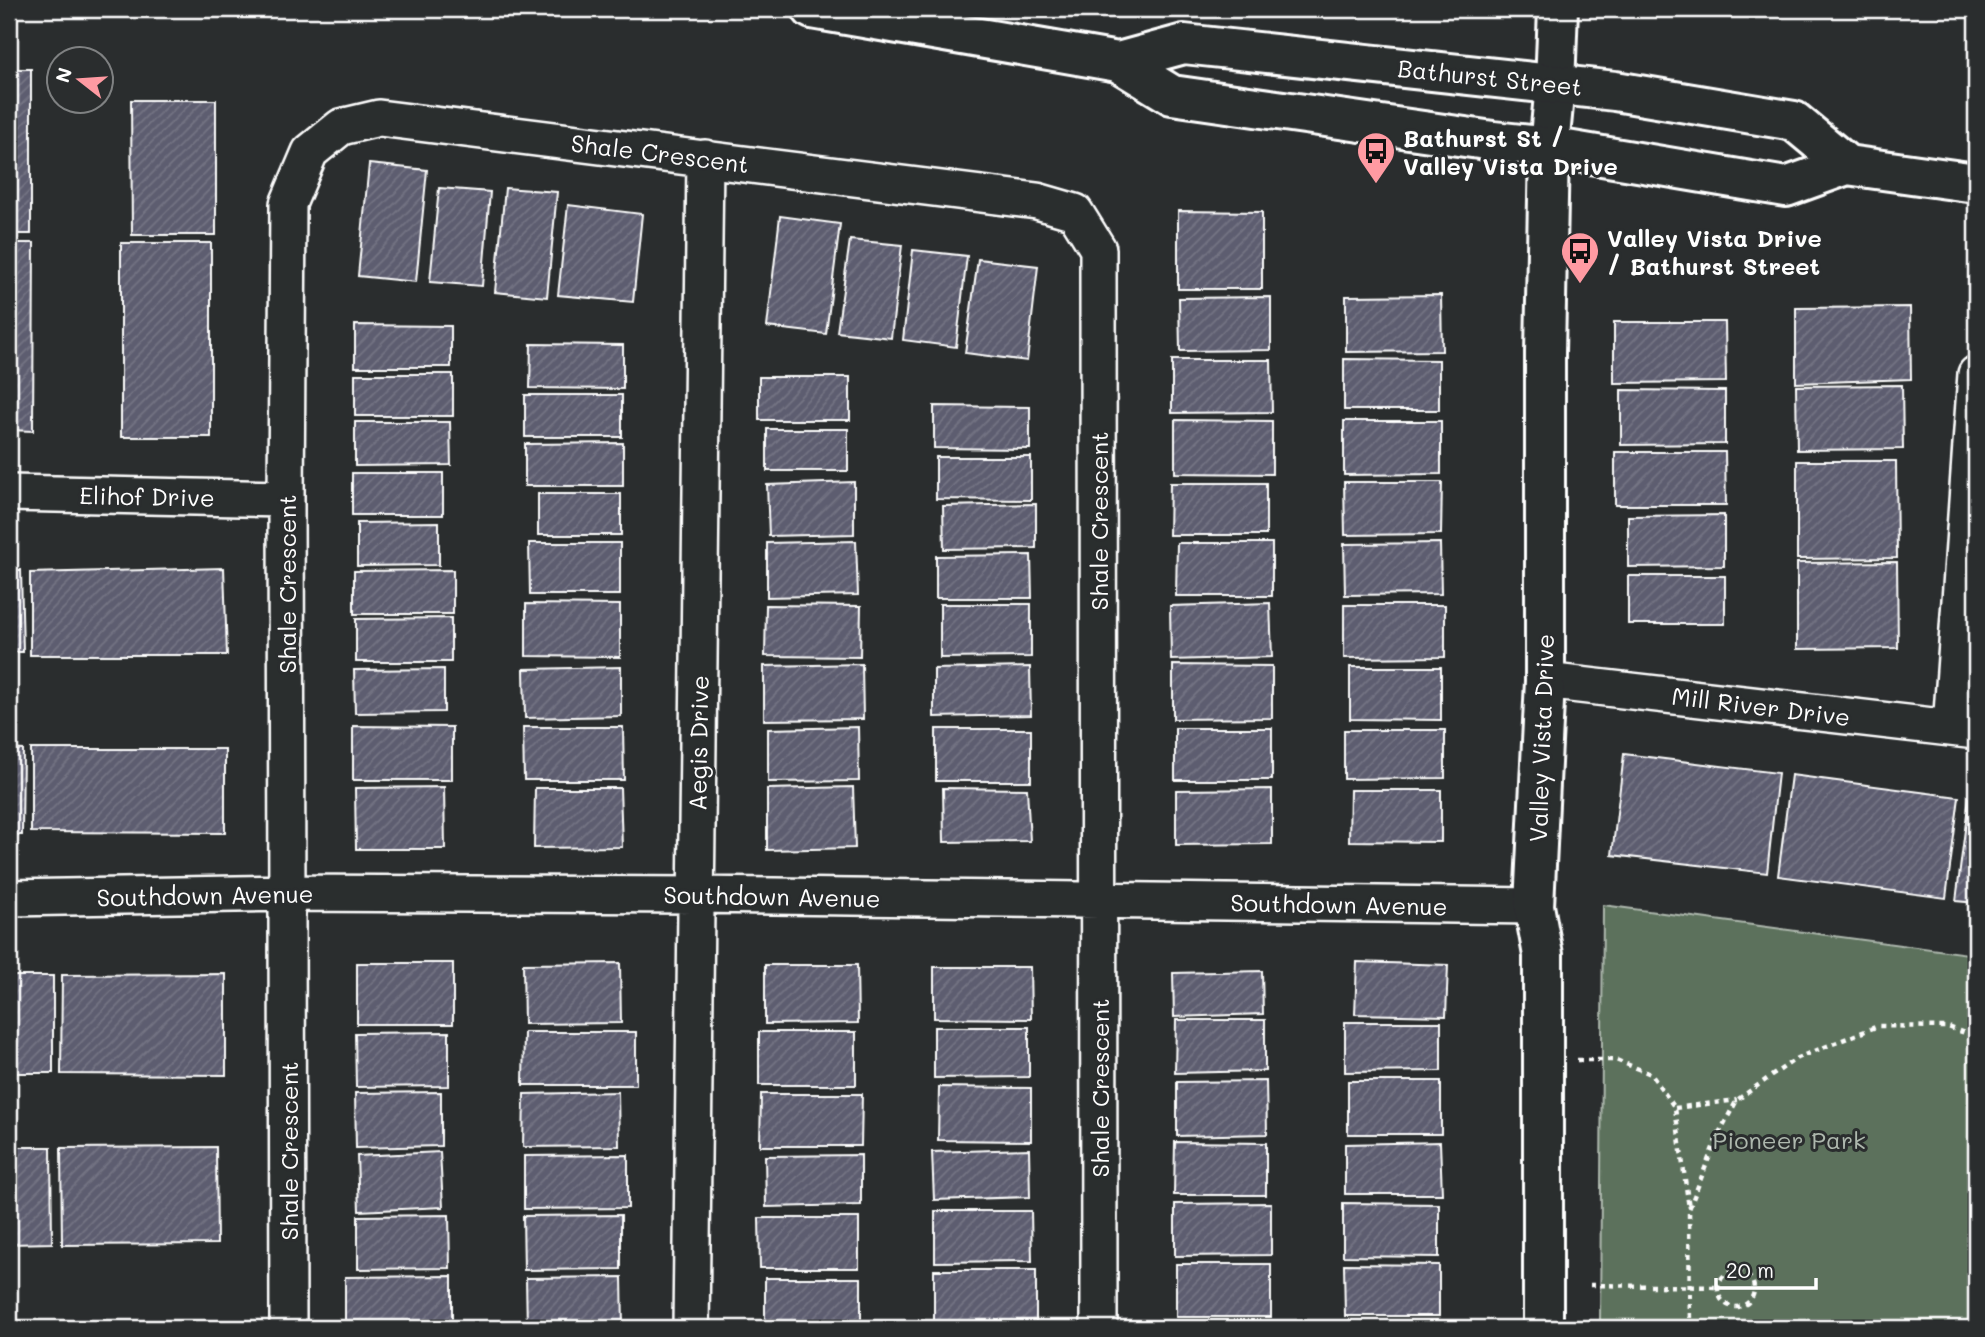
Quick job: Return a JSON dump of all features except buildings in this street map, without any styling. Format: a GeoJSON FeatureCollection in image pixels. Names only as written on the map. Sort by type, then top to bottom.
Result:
{"type":"FeatureCollection","features":[{"type":"Feature","properties":{"kind":"main road","name":"Bathurst Street"},"geometry":{"type":"LineString","coordinates":[[812,9],[1118,62],[1172,95],[1549,147],[1786,187],[1847,165],[1976,183]]}},
{"type":"Feature","properties":{"kind":"main road","name":"Valley Vista Drive"},"geometry":{"type":"LineString","coordinates":[[1543,1328],[1543,955],[1534,906],[1545,681],[1545,353],[1549,147],[1558,9]]}},
{"type":"Feature","properties":{"kind":"main road","name":"Bathurst Street"},"geometry":{"type":"LineString","coordinates":[[1118,62],[1185,44],[1615,91],[1794,121],[1847,165]]}},
{"type":"Feature","properties":{"kind":"street","name":"Shale Crescent"},"geometry":{"type":"LineString","coordinates":[[288,1328],[288,204],[310,152],[341,127],[379,118],[1037,201],[1075,212],[1098,249],[1099,1328]]}},
{"type":"Feature","properties":{"kind":"street","name":"Aegis Drive"},"geometry":{"type":"LineString","coordinates":[[691,1328],[705,158]]}},
{"type":"Feature","properties":{"kind":"street"},"geometry":{"type":"LineString","coordinates":[[1964,729],[1976,374]]}},
{"type":"Feature","properties":{"kind":"street","name":"Elihof Drive"},"geometry":{"type":"LineString","coordinates":[[9,493],[286,499]]}},
{"type":"Feature","properties":{"kind":"street","name":"Mill River Drive"},"geometry":{"type":"LineString","coordinates":[[1545,681],[1964,729]]}},
{"type":"Feature","properties":{"kind":"street","name":"Southdown Avenue"},"geometry":{"type":"LineString","coordinates":[[9,898],[288,893],[696,895],[1534,906]]}},
{"type":"Feature","properties":{"kind":"path"},"geometry":{"type":"LineString","coordinates":[[1689,1209],[1718,1135],[1737,1100],[1797,1058],[1878,1026],[1948,1027],[1976,1037]]}},
{"type":"Feature","properties":{"kind":"path"},"geometry":{"type":"LineString","coordinates":[[1573,1060],[1616,1060],[1651,1074],[1675,1108],[1689,1209],[1690,1328]]}},
{"type":"Feature","properties":{"kind":"path"},"geometry":{"type":"LineString","coordinates":[[1675,1108],[1737,1100]]}},
{"type":"Feature","properties":{"kind":"path"},"geometry":{"type":"LineString","coordinates":[[1737,1271],[1749,1277],[1753,1292],[1745,1304],[1732,1306],[1721,1299],[1718,1287],[1724,1275],[1737,1271]]}},
{"type":"Feature","properties":{"kind":"path"},"geometry":{"type":"LineString","coordinates":[[1590,1285],[1718,1287]]}},
{"type":"Feature","properties":{"kind":"green space","name":"Pioneer Park"},"geometry":{"type":"Polygon","coordinates":[[[1603,905],[1976,955],[1976,1328],[1600,1328],[1603,905]]]}},
{"type":"Feature","properties":{"kind":"place","name":"Bathurst St / Valley Vista Drive"},"geometry":{"type":"Point","coordinates":[1376,185]}},
{"type":"Feature","properties":{"kind":"place","name":"Valley Vista Drive / Bathurst Street"},"geometry":{"type":"Point","coordinates":[1580,285]}}]}
